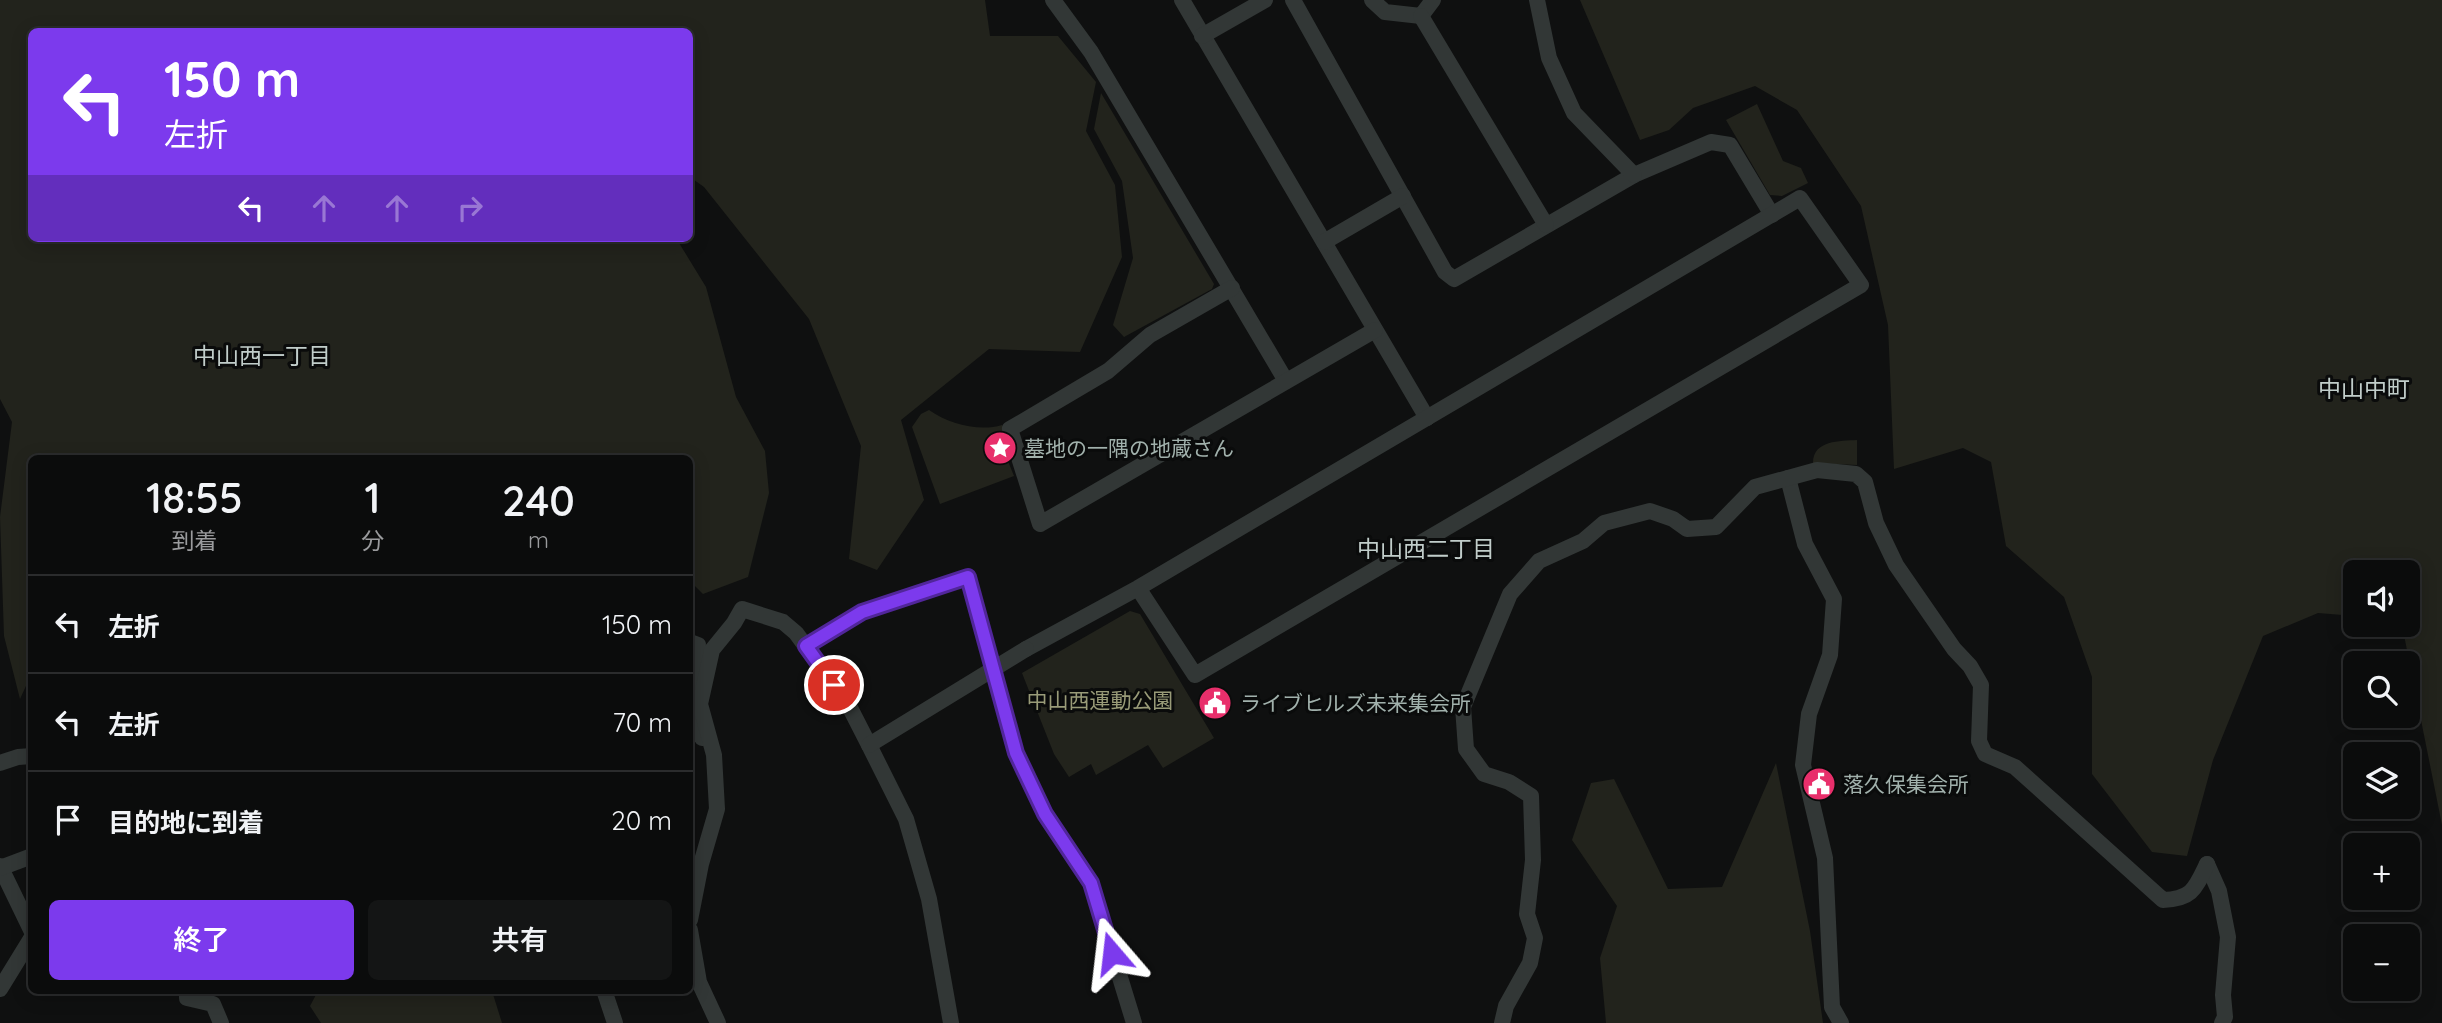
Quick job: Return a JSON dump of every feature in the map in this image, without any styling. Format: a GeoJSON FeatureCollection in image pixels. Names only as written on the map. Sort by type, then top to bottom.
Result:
{"type":"FeatureCollection","features":[{"type":"Feature","properties":{"kind":"street"},"geometry":{"type":"LineString","coordinates":[[1053,0],[1091,52],[1286,381]]}},
{"type":"Feature","properties":{"kind":"street"},"geometry":{"type":"LineString","coordinates":[[1182,0],[1427,418]]}},
{"type":"Feature","properties":{"kind":"street"},"geometry":{"type":"LineString","coordinates":[[1202,36],[1265,0]]}},
{"type":"Feature","properties":{"kind":"street"},"geometry":{"type":"LineString","coordinates":[[1293,0],[1445,272],[1454,279],[1634,174],[1711,142],[1730,145],[1772,215]]}},
{"type":"Feature","properties":{"kind":"street"},"geometry":{"type":"LineString","coordinates":[[1372,0],[1385,12],[1421,16]]}},
{"type":"Feature","properties":{"kind":"street"},"geometry":{"type":"LineString","coordinates":[[1421,16],[1433,0]]}},
{"type":"Feature","properties":{"kind":"street"},"geometry":{"type":"LineString","coordinates":[[1537,0],[1549,58],[1574,113],[1634,174]]}},
{"type":"Feature","properties":{"kind":"street"},"geometry":{"type":"LineString","coordinates":[[1421,16],[1546,225]]}},
{"type":"Feature","properties":{"kind":"street"},"geometry":{"type":"LineString","coordinates":[[1324,242],[1403,197]]}},
{"type":"Feature","properties":{"kind":"street"},"geometry":{"type":"LineString","coordinates":[[869,745],[1026,649],[1138,588],[1800,198],[1861,285],[1195,675],[1138,588]]}},
{"type":"Feature","properties":{"kind":"street"},"geometry":{"type":"LineString","coordinates":[[1232,288],[1150,335],[1108,371],[1010,429],[1040,524],[1375,330]]}},
{"type":"Feature","properties":{"kind":"street"},"geometry":{"type":"LineString","coordinates":[[1502,1023],[1506,1006],[1530,963],[1535,938],[1527,914],[1533,860],[1531,796],[1509,782],[1484,774],[1466,749],[1464,707],[1510,594],[1539,561],[1583,541],[1604,523],[1650,511],[1673,519],[1687,529],[1717,527],[1755,487],[1817,470],[1856,474],[1865,482],[1876,523],[1896,565],[1981,685],[1979,741],[1985,754],[2015,767],[2163,900],[2180,899],[2194,890],[2207,864],[2220,891],[2228,937],[2223,995],[2225,1017],[2222,1023]]}},
{"type":"Feature","properties":{"kind":"street"},"geometry":{"type":"LineString","coordinates":[[1788,478],[1805,544],[1834,599],[1830,655],[1810,714],[1803,765],[1825,858],[1831,1002],[1841,1023]]}},
{"type":"Feature","properties":{"kind":"street"},"geometry":{"type":"LineString","coordinates":[[806,646],[862,612],[968,577],[1016,753],[1045,814],[1091,883],[1134,1023]]}},
{"type":"Feature","properties":{"kind":"street"},"geometry":{"type":"LineString","coordinates":[[693,904],[701,863],[717,809],[710,743],[700,704],[712,650],[742,609],[783,622],[796,633],[848,704],[869,745],[906,819],[929,899],[951,1023]]}},
{"type":"Feature","properties":{"kind":"street"},"geometry":{"type":"LineString","coordinates":[[693,643],[698,645],[693,688]]}},
{"type":"Feature","properties":{"kind":"street"},"geometry":{"type":"LineString","coordinates":[[693,720],[702,738],[710,743]]}},
{"type":"Feature","properties":{"kind":"street"},"geometry":{"type":"LineString","coordinates":[[0,763],[28,756]]}},
{"type":"Feature","properties":{"kind":"street"},"geometry":{"type":"LineString","coordinates":[[28,857],[0,867],[28,924]]}},
{"type":"Feature","properties":{"kind":"street"},"geometry":{"type":"LineString","coordinates":[[0,989],[28,944]]}},
{"type":"Feature","properties":{"kind":"street"},"geometry":{"type":"LineString","coordinates":[[693,960],[699,982],[718,1023]]}},
{"type":"Feature","properties":{"kind":"street"},"geometry":{"type":"LineString","coordinates":[[187,994],[187,998],[213,1004],[221,1023]]}},
{"type":"Feature","properties":{"kind":"street"},"geometry":{"type":"LineString","coordinates":[[611,994],[615,1023]]}},
{"type":"Feature","properties":{"kind":"green space"},"geometry":{"type":"Polygon","coordinates":[[[0,0],[985,0],[990,36],[1058,36],[1096,82],[1086,131],[1115,185],[1122,257],[1080,352],[989,349],[901,420],[924,500],[877,570],[849,559],[861,446],[809,319],[704,187],[693,179],[693,28],[28,28],[28,242],[678,242],[706,287],[736,397],[765,451],[769,493],[748,577],[703,594],[693,584],[693,455],[28,455],[28,682],[20,699],[4,636],[0,517],[12,422],[0,399],[0,0]]]}},
{"type":"Feature","properties":{"kind":"green space"},"geometry":{"type":"Polygon","coordinates":[[[1580,0],[2442,0],[2442,825],[2420,715],[2420,651],[2407,651],[2404,637],[2420,637],[2420,560],[2343,560],[2343,615],[2318,613],[2263,636],[2213,760],[2187,856],[2152,852],[2092,774],[2092,677],[2064,597],[2006,546],[1991,462],[1963,448],[1894,469],[1888,325],[1861,206],[1797,110],[1755,86],[1693,108],[1669,130],[1640,140],[1580,0]]]}},
{"type":"Feature","properties":{"kind":"green space"},"geometry":{"type":"Polygon","coordinates":[[[1101,93],[1214,284],[1212,289],[1124,337],[1113,325],[1133,258],[1122,181],[1094,129],[1101,93]]]}},
{"type":"Feature","properties":{"kind":"green space"},"geometry":{"type":"Polygon","coordinates":[[[1757,104],[1783,161],[1801,168],[1808,183],[1782,196],[1770,195],[1726,120],[1757,104]]]}},
{"type":"Feature","properties":{"kind":"green space"},"geometry":{"type":"Polygon","coordinates":[[[929,410],[964,425],[984,428],[1002,425],[1005,431],[997,434],[1014,476],[940,504],[912,427],[921,414],[929,410]]]}},
{"type":"Feature","properties":{"kind":"green space"},"geometry":{"type":"Polygon","coordinates":[[[1857,440],[1857,465],[1813,463],[1814,455],[1822,446],[1857,440]]]}},
{"type":"Feature","properties":{"kind":"green space","name":"中山西運動公園"},"geometry":{"type":"Polygon","coordinates":[[[1130,611],[1140,614],[1214,738],[1163,768],[1148,745],[1096,775],[1091,764],[1069,777],[1054,754],[1022,673],[1130,611]]]}},
{"type":"Feature","properties":{"kind":"green space"},"geometry":{"type":"Polygon","coordinates":[[[1776,763],[1810,931],[1823,1023],[1606,1023],[1600,958],[1617,906],[1572,840],[1591,783],[1614,779],[1668,889],[1722,887],[1776,763]]]}},
{"type":"Feature","properties":{"kind":"green space"},"geometry":{"type":"Polygon","coordinates":[[[316,994],[493,994],[502,1023],[321,1023],[310,1006],[316,994]]]}},
{"type":"Feature","properties":{"kind":"place","name":"墓地の一隅の地蔵さん"},"geometry":{"type":"Point","coordinates":[1000,448]}},
{"type":"Feature","properties":{"kind":"place","name":"ライブヒルズ未来集会所"},"geometry":{"type":"Point","coordinates":[1215,703]}},
{"type":"Feature","properties":{"kind":"place","name":"落久保集会所"},"geometry":{"type":"Point","coordinates":[1819,784]}},
{"type":"Feature","properties":{"kind":"district","name":"中山西一丁目"},"geometry":{"type":"Point","coordinates":[262,355]}},
{"type":"Feature","properties":{"kind":"district","name":"中山中町"},"geometry":{"type":"Point","coordinates":[2364,388]}},
{"type":"Feature","properties":{"kind":"district","name":"中山西二丁目"},"geometry":{"type":"Point","coordinates":[1426,548]}},
{"type":"Feature","properties":{"kind":"route"},"geometry":{"type":"LineString","coordinates":[[834,685],[806,646],[862,612],[968,577],[1016,753],[1045,814],[1091,883],[1112,953]]}}]}
